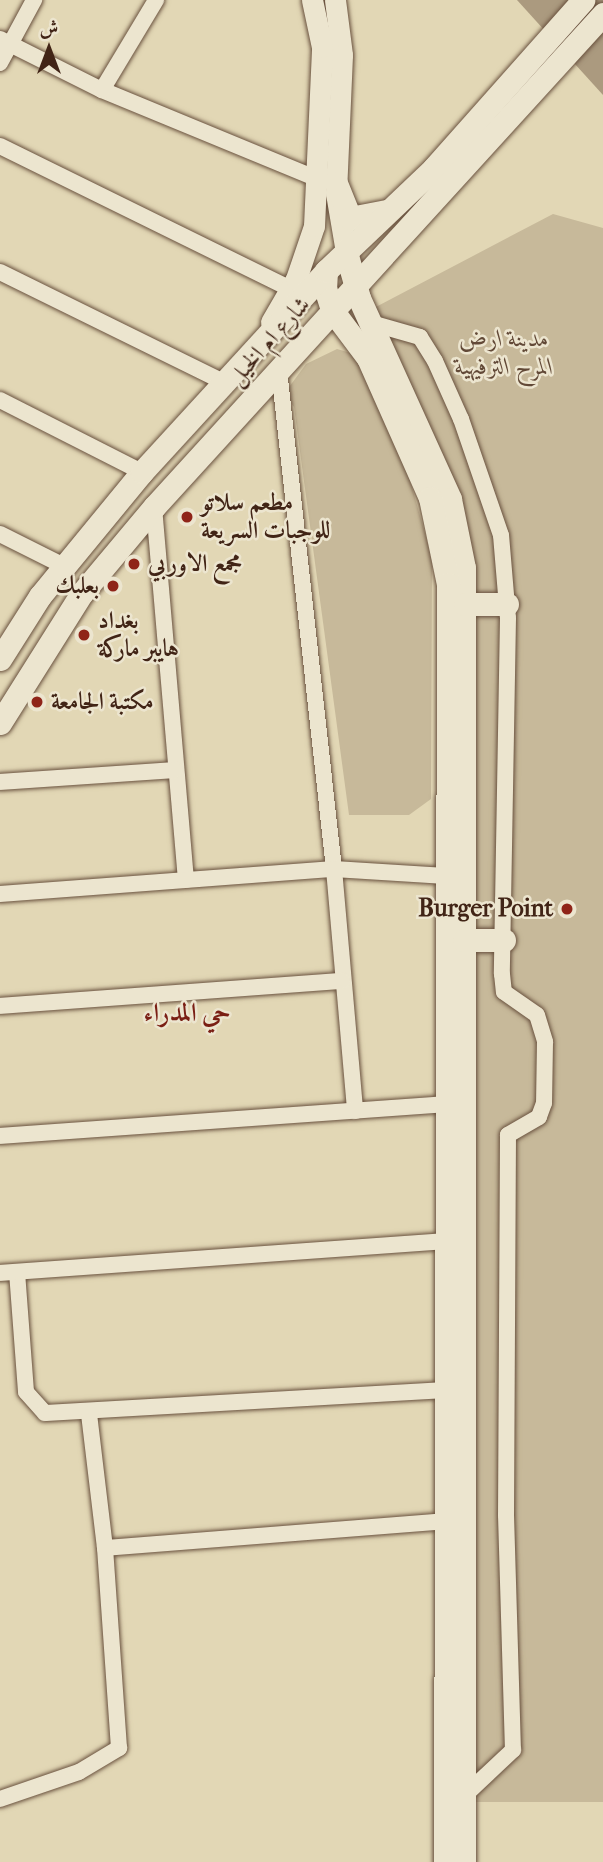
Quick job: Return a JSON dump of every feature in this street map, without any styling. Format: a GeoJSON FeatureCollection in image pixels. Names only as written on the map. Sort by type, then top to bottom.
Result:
{"type":"FeatureCollection","features":[{"type":"Feature","properties":{"kind":"main road","name":"شارع ام الخيل"},"geometry":{"type":"LineString","coordinates":[[0,723],[71,608],[154,507],[374,266],[583,0]]}},
{"type":"Feature","properties":{"kind":"main road","name":"شارع ام الخيل"},"geometry":{"type":"LineString","coordinates":[[0,659],[64,566],[142,472],[326,271],[480,132],[603,13]]}},
{"type":"Feature","properties":{"kind":"main road"},"geometry":{"type":"LineString","coordinates":[[326,181],[350,218],[367,218],[395,207]]}},
{"type":"Feature","properties":{"kind":"main road"},"geometry":{"type":"LineString","coordinates":[[346,253],[367,316],[450,499],[461,545],[465,604],[464,1862]]}},
{"type":"Feature","properties":{"kind":"main road"},"geometry":{"type":"LineString","coordinates":[[367,316],[374,266]]}},
{"type":"Feature","properties":{"kind":"main road"},"geometry":{"type":"LineString","coordinates":[[326,271],[325,288],[332,310],[362,349],[418,469],[438,522],[449,611],[446,876],[445,1862]]}},
{"type":"Feature","properties":{"kind":"main road"},"geometry":{"type":"LineString","coordinates":[[298,348],[331,337],[354,342],[362,349]]}},
{"type":"Feature","properties":{"kind":"main road"},"geometry":{"type":"LineString","coordinates":[[465,604],[507,604]]}},
{"type":"Feature","properties":{"kind":"main road"},"geometry":{"type":"LineString","coordinates":[[464,940],[503,940]]}},
{"type":"Feature","properties":{"kind":"street"},"geometry":{"type":"LineString","coordinates":[[0,63],[5,41],[34,0]]}},
{"type":"Feature","properties":{"kind":"street"},"geometry":{"type":"LineString","coordinates":[[102,90],[156,0]]}},
{"type":"Feature","properties":{"kind":"street"},"geometry":{"type":"LineString","coordinates":[[312,0],[322,47],[326,181],[346,253]]}},
{"type":"Feature","properties":{"kind":"street"},"geometry":{"type":"LineString","coordinates":[[245,362],[291,289],[312,238],[326,181],[342,55],[335,0]]}},
{"type":"Feature","properties":{"kind":"street"},"geometry":{"type":"LineString","coordinates":[[5,41],[102,90],[326,181]]}},
{"type":"Feature","properties":{"kind":"street"},"geometry":{"type":"LineString","coordinates":[[0,146],[291,289]]}},
{"type":"Feature","properties":{"kind":"street"},"geometry":{"type":"LineString","coordinates":[[0,272],[224,382]]}},
{"type":"Feature","properties":{"kind":"street"},"geometry":{"type":"LineString","coordinates":[[367,316],[420,337],[448,387],[501,535],[507,604],[504,992],[532,1010],[544,1027],[544,1103],[539,1117],[508,1135],[506,1515],[513,1750],[464,1796]]}},
{"type":"Feature","properties":{"kind":"street"},"geometry":{"type":"LineString","coordinates":[[279,370],[334,869],[355,1111]]}},
{"type":"Feature","properties":{"kind":"street"},"geometry":{"type":"LineString","coordinates":[[0,400],[142,472]]}},
{"type":"Feature","properties":{"kind":"street"},"geometry":{"type":"LineString","coordinates":[[154,507],[186,880]]}},
{"type":"Feature","properties":{"kind":"street"},"geometry":{"type":"LineString","coordinates":[[0,534],[64,566]]}},
{"type":"Feature","properties":{"kind":"street"},"geometry":{"type":"LineString","coordinates":[[0,782],[175,770]]}},
{"type":"Feature","properties":{"kind":"street"},"geometry":{"type":"LineString","coordinates":[[0,894],[334,869],[446,876]]}},
{"type":"Feature","properties":{"kind":"street"},"geometry":{"type":"LineString","coordinates":[[0,1006],[342,981]]}},
{"type":"Feature","properties":{"kind":"street"},"geometry":{"type":"LineString","coordinates":[[0,1136],[447,1104]]}},
{"type":"Feature","properties":{"kind":"street"},"geometry":{"type":"LineString","coordinates":[[0,1273],[446,1241]]}},
{"type":"Feature","properties":{"kind":"street"},"geometry":{"type":"LineString","coordinates":[[17,1272],[29,1399],[52,1415],[446,1390]]}},
{"type":"Feature","properties":{"kind":"street"},"geometry":{"type":"LineString","coordinates":[[0,1798],[79,1772],[119,1748],[105,1548],[89,1414]]}},
{"type":"Feature","properties":{"kind":"street"},"geometry":{"type":"LineString","coordinates":[[105,1548],[446,1521]]}},
{"type":"Feature","properties":{"kind":"green space","name":"مدينة ارض المرح الترفيهية"},"geometry":{"type":"Polygon","coordinates":[[[553,214],[603,228],[603,1802],[476,1802],[476,573],[463,509],[372,309],[553,214]]]}},
{"type":"Feature","properties":{"kind":"green space"},"geometry":{"type":"Polygon","coordinates":[[[337,349],[354,354],[409,477],[432,558],[431,799],[409,815],[349,815],[294,407],[284,394],[306,364],[337,349]]]}},
{"type":"Feature","properties":{"kind":"shaded area"},"geometry":{"type":"Polygon","coordinates":[[[517,0],[603,0],[603,95],[517,0]]]}},
{"type":"Feature","properties":{"kind":"place","name":"مطعم سلاتو للوجبات السريعة"},"geometry":{"type":"Point","coordinates":[187,517]}},
{"type":"Feature","properties":{"kind":"place","name":"مجمع الاوربي"},"geometry":{"type":"Point","coordinates":[134,564]}},
{"type":"Feature","properties":{"kind":"place","name":"بعلبك"},"geometry":{"type":"Point","coordinates":[113,586]}},
{"type":"Feature","properties":{"kind":"place","name":"بغداد هايبر ماركة"},"geometry":{"type":"Point","coordinates":[84,635]}},
{"type":"Feature","properties":{"kind":"place","name":"مكتبة الجامعة"},"geometry":{"type":"Point","coordinates":[37,702]}},
{"type":"Feature","properties":{"kind":"place","name":"Burger Point"},"geometry":{"type":"Point","coordinates":[567,909]}},
{"type":"Feature","properties":{"kind":"district","name":"حي المدراء"},"geometry":{"type":"Point","coordinates":[187,1013]}}]}
